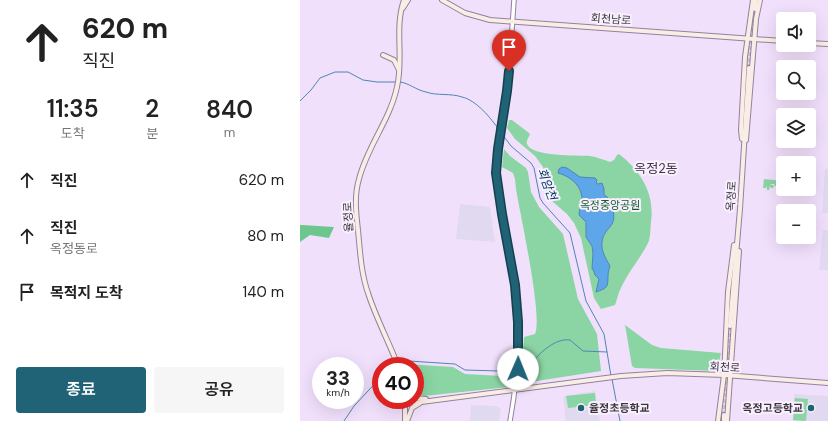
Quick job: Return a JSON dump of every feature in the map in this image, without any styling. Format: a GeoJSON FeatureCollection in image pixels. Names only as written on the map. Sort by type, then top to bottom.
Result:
{"type":"FeatureCollection","features":[{"type":"Feature","properties":{"kind":"main road"},"geometry":{"type":"LineString","coordinates":[[401,11],[408,0]]}},
{"type":"Feature","properties":{"kind":"main road","name":"회천남로"},"geometry":{"type":"LineString","coordinates":[[442,0],[465,13],[490,20],[776,40]]}},
{"type":"Feature","properties":{"kind":"main road"},"geometry":{"type":"LineString","coordinates":[[743,148],[741,135],[745,64],[750,14],[753,0]]}},
{"type":"Feature","properties":{"kind":"main road"},"geometry":{"type":"LineString","coordinates":[[754,9],[756,0]]}},
{"type":"Feature","properties":{"kind":"main road"},"geometry":{"type":"LineString","coordinates":[[743,148],[747,136],[757,15],[760,0]]}},
{"type":"Feature","properties":{"kind":"main road","name":"율정로"},"geometry":{"type":"LineString","coordinates":[[395,357],[377,318],[366,288],[359,243],[356,202],[358,184],[362,170],[398,86],[398,34],[403,1]]}},
{"type":"Feature","properties":{"kind":"main road"},"geometry":{"type":"LineString","coordinates":[[750,14],[752,17],[757,15]]}},
{"type":"Feature","properties":{"kind":"main road"},"geometry":{"type":"LineString","coordinates":[[816,43],[828,44]]}},
{"type":"Feature","properties":{"kind":"main road"},"geometry":{"type":"LineString","coordinates":[[383,56],[394,60],[399,71]]}},
{"type":"Feature","properties":{"kind":"main road"},"geometry":{"type":"LineString","coordinates":[[745,64],[749,60],[753,63]]}},
{"type":"Feature","properties":{"kind":"main road","name":"옥정로"},"geometry":{"type":"LineString","coordinates":[[730,326],[749,68]]}},
{"type":"Feature","properties":{"kind":"main road"},"geometry":{"type":"LineString","coordinates":[[727,421],[738,256],[737,235]]}},
{"type":"Feature","properties":{"kind":"main road"},"geometry":{"type":"LineString","coordinates":[[718,421],[724,375],[728,292],[734,246],[737,235]]}},
{"type":"Feature","properties":{"kind":"main road"},"geometry":{"type":"LineString","coordinates":[[726,336],[730,339],[733,336]]}},
{"type":"Feature","properties":{"kind":"main road","name":"회천로"},"geometry":{"type":"LineString","coordinates":[[516,390],[621,376],[667,373],[724,375],[828,383]]}},
{"type":"Feature","properties":{"kind":"main road"},"geometry":{"type":"LineString","coordinates":[[406,421],[412,408],[425,400],[516,390]]}},
{"type":"Feature","properties":{"kind":"main road"},"geometry":{"type":"LineString","coordinates":[[424,399],[430,400]]}},
{"type":"Feature","properties":{"kind":"main road"},"geometry":{"type":"LineString","coordinates":[[719,407],[725,403],[728,407]]}},
{"type":"Feature","properties":{"kind":"main road"},"geometry":{"type":"LineString","coordinates":[[406,409],[406,421]]}},
{"type":"Feature","properties":{"kind":"main road"},"geometry":{"type":"LineString","coordinates":[[724,415],[724,421]]}},
{"type":"Feature","properties":{"kind":"street"},"geometry":{"type":"LineString","coordinates":[[510,421],[516,390],[518,369],[518,309],[514,273],[497,185],[498,149],[507,91],[514,0]]}},
{"type":"Feature","properties":{"kind":"shaded area"},"geometry":{"type":"Polygon","coordinates":[[[825,169],[828,169],[828,213],[822,213],[825,169]]]}},
{"type":"Feature","properties":{"kind":"shaded area"},"geometry":{"type":"Polygon","coordinates":[[[460,204],[490,207],[495,242],[456,239],[460,204]]]}},
{"type":"Feature","properties":{"kind":"shaded area"},"geometry":{"type":"Polygon","coordinates":[[[823,230],[828,230],[828,270],[819,270],[823,230]]]}},
{"type":"Feature","properties":{"kind":"shaded area","name":"율정초등학교"},"geometry":{"type":"Polygon","coordinates":[[[595,391],[600,421],[566,421],[563,396],[595,391]]]}},
{"type":"Feature","properties":{"kind":"shaded area","name":"옥정고등학교"},"geometry":{"type":"Polygon","coordinates":[[[794,394],[828,396],[828,421],[793,421],[794,394]]]}},
{"type":"Feature","properties":{"kind":"shaded area"},"geometry":{"type":"Polygon","coordinates":[[[471,405],[497,406],[501,409],[499,421],[470,421],[471,405]]]}},
{"type":"Feature","properties":{"kind":"green space","name":"옥정중앙공원"},"geometry":{"type":"Polygon","coordinates":[[[509,120],[512,120],[529,133],[530,135],[527,140],[527,144],[530,148],[546,153],[590,156],[610,162],[619,154],[634,168],[645,184],[651,202],[652,212],[649,240],[624,282],[615,305],[601,309],[594,298],[581,238],[574,223],[567,214],[546,194],[543,167],[535,156],[515,139],[507,128],[509,120]]]}},
{"type":"Feature","properties":{"kind":"green space","name":"옥정중앙공원"},"geometry":{"type":"Polygon","coordinates":[[[504,149],[510,156],[526,168],[531,192],[539,207],[563,234],[578,299],[597,334],[601,371],[524,383],[525,368],[522,365],[524,337],[535,334],[537,324],[536,308],[534,287],[515,179],[513,173],[502,167],[504,149]]]}},
{"type":"Feature","properties":{"kind":"green space"},"geometry":{"type":"Polygon","coordinates":[[[764,179],[776,180],[776,186],[774,184],[770,185],[774,186],[773,188],[770,186],[769,190],[767,190],[767,186],[766,188],[763,188],[764,179]]]}},
{"type":"Feature","properties":{"kind":"green space"},"geometry":{"type":"Polygon","coordinates":[[[300,225],[334,227],[329,238],[310,235],[300,242],[300,225]]]}},
{"type":"Feature","properties":{"kind":"green space"},"geometry":{"type":"Polygon","coordinates":[[[625,325],[652,345],[661,348],[721,353],[717,371],[635,368],[632,366],[625,325]]]}},
{"type":"Feature","properties":{"kind":"green space"},"geometry":{"type":"Polygon","coordinates":[[[424,365],[453,367],[465,374],[502,376],[510,379],[509,387],[424,396],[424,365]]]}},
{"type":"Feature","properties":{"kind":"green space"},"geometry":{"type":"Polygon","coordinates":[[[595,393],[596,405],[568,408],[566,396],[595,393]]]}},
{"type":"Feature","properties":{"kind":"green space"},"geometry":{"type":"Polygon","coordinates":[[[795,398],[808,399],[806,421],[793,420],[795,398]]]}},
{"type":"Feature","properties":{"kind":"water"},"geometry":{"type":"Polygon","coordinates":[[[562,167],[567,168],[580,177],[595,178],[597,180],[596,183],[602,183],[604,195],[610,201],[614,214],[614,219],[605,233],[602,242],[605,257],[610,266],[608,283],[605,288],[596,292],[599,279],[592,269],[592,246],[586,237],[586,222],[579,215],[582,202],[581,192],[576,183],[568,177],[558,173],[559,169],[562,167]]]}},
{"type":"Feature","properties":{"kind":"waterway","name":"회암천"},"geometry":{"type":"LineString","coordinates":[[300,101],[320,78],[335,72],[348,72],[363,80],[397,82]]}},
{"type":"Feature","properties":{"kind":"waterway","name":"회암천"},"geometry":{"type":"LineString","coordinates":[[400,82],[422,91],[435,94],[453,95],[467,99],[483,110],[499,130]]}},
{"type":"Feature","properties":{"kind":"waterway","name":"회암천"},"geometry":{"type":"LineString","coordinates":[[502,134],[511,146],[531,163],[534,168],[540,198],[570,233],[586,301],[604,334],[611,376]]}},
{"type":"Feature","properties":{"kind":"waterway"},"geometry":{"type":"LineString","coordinates":[[518,376],[525,373],[542,352],[551,345],[560,341],[570,340],[583,351],[607,352]]}},
{"type":"Feature","properties":{"kind":"waterway"},"geometry":{"type":"LineString","coordinates":[[424,362],[455,364],[465,370],[499,371],[515,375]]}},
{"type":"Feature","properties":{"kind":"waterway","name":"회암천"},"geometry":{"type":"LineString","coordinates":[[612,379],[620,421]]}},
{"type":"Feature","properties":{"kind":"waterway"},"geometry":{"type":"LineString","coordinates":[[344,421],[354,406],[372,387]]}},
{"type":"Feature","properties":{"kind":"tunnel"},"geometry":{"type":"LineString","coordinates":[[749,68],[755,9]]}},
{"type":"Feature","properties":{"kind":"tunnel"},"geometry":{"type":"LineString","coordinates":[[724,415],[730,326]]}},
{"type":"Feature","properties":{"kind":"place","name":"율정초등학교"},"geometry":{"type":"Point","coordinates":[581,408]}},
{"type":"Feature","properties":{"kind":"place","name":"옥정고등학교"},"geometry":{"type":"Point","coordinates":[811,408]}},
{"type":"Feature","properties":{"kind":"district","name":"옥정2동"},"geometry":{"type":"Point","coordinates":[656,168]}},
{"type":"Feature","properties":{"kind":"route"},"geometry":{"type":"LineString","coordinates":[[509,71],[496,173],[502,214],[514,273],[518,309],[518,369]]}}]}
